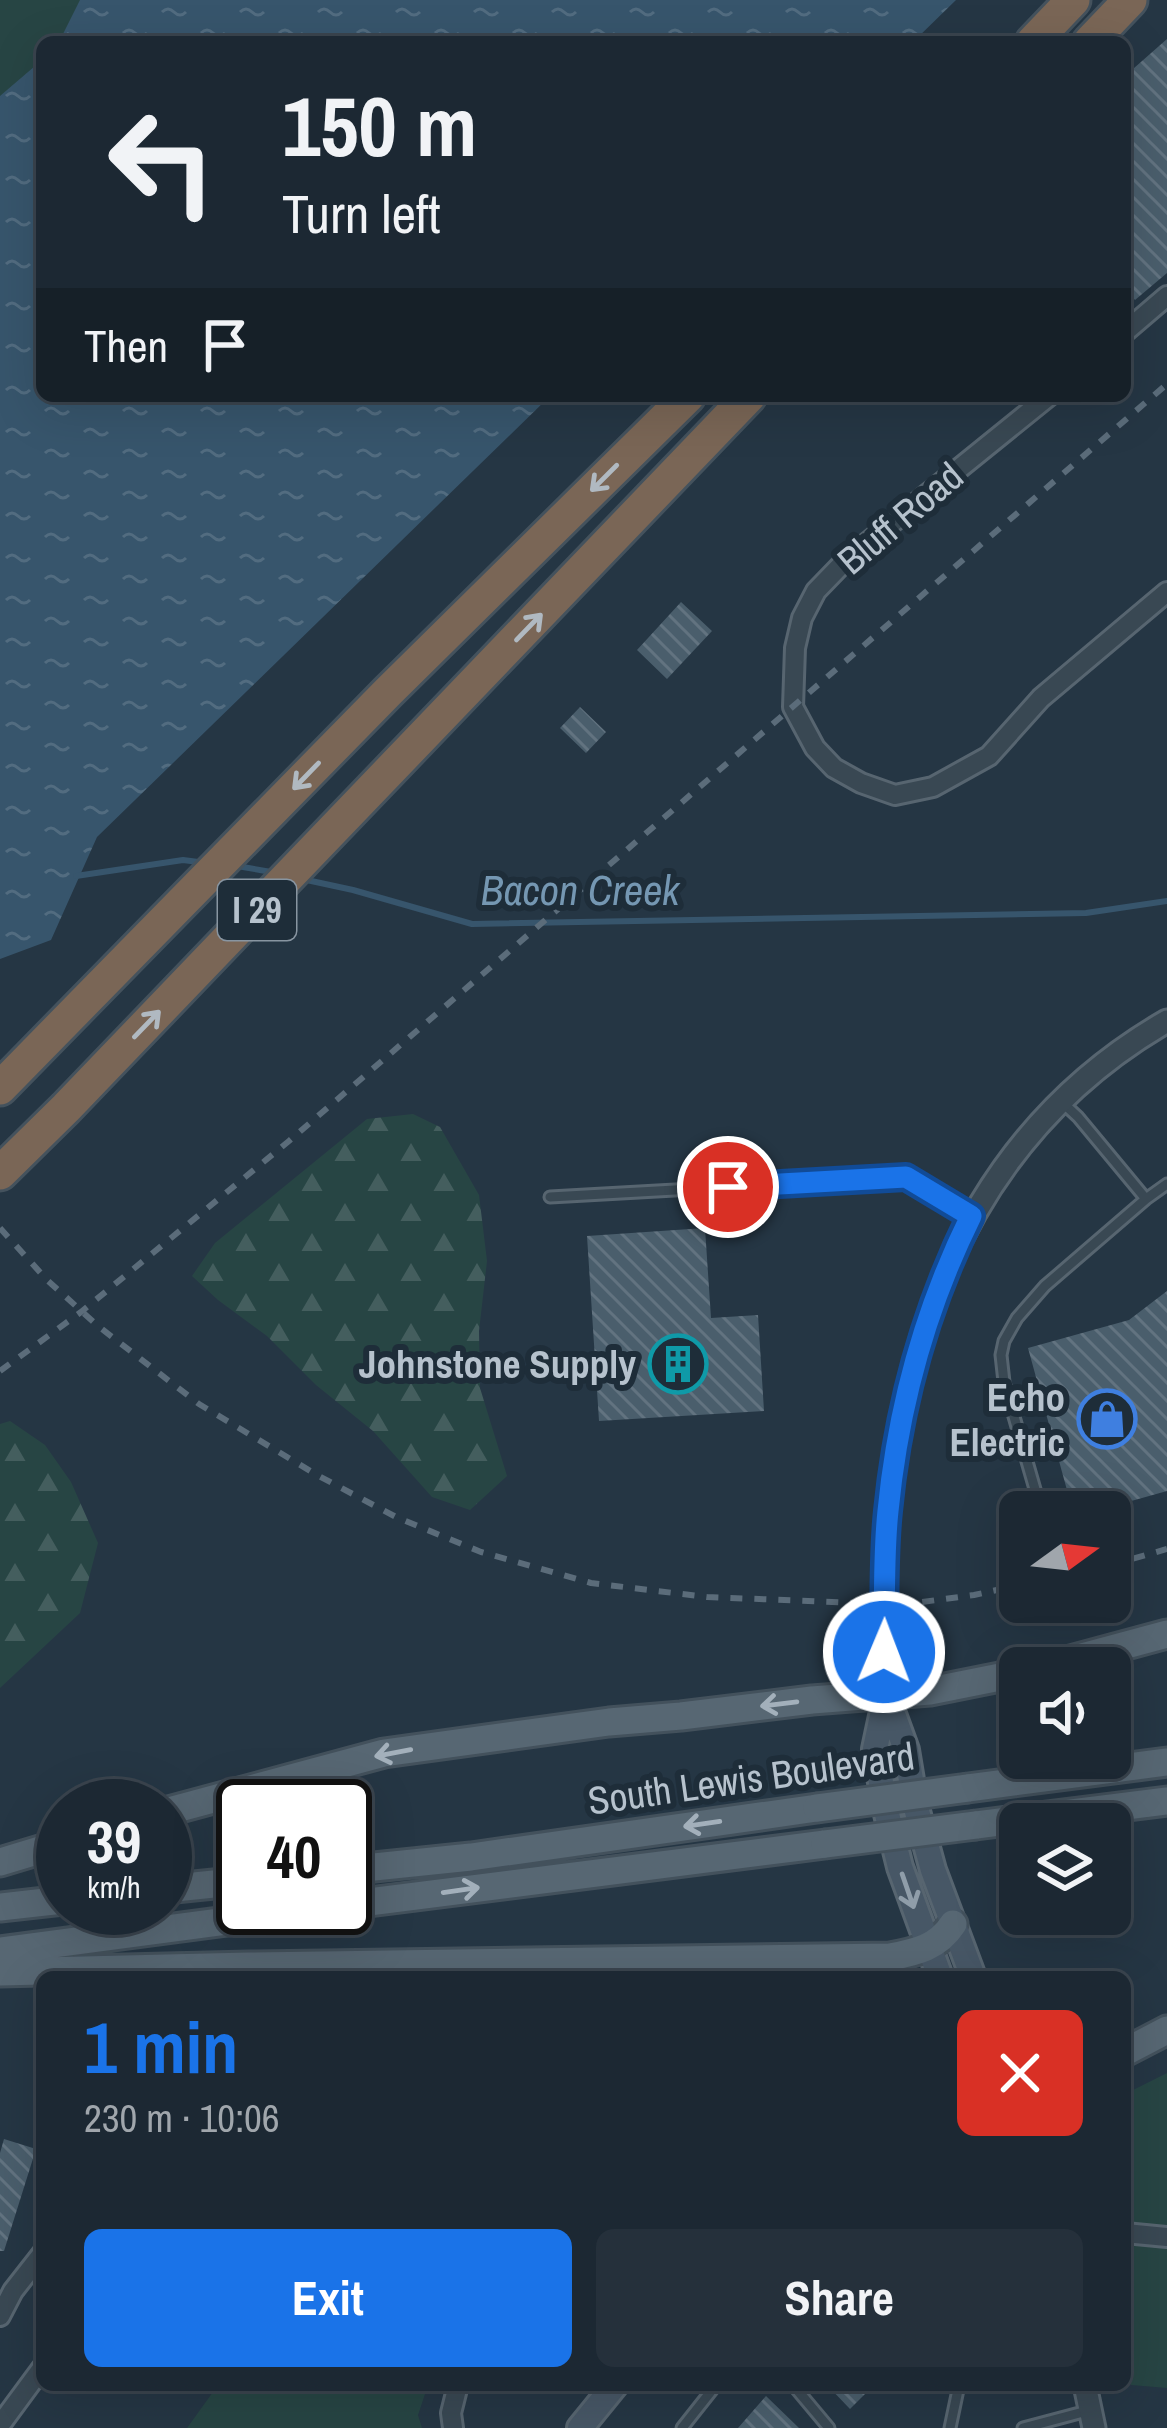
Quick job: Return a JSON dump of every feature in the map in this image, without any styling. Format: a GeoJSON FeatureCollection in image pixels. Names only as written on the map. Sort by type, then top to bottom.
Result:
{"type":"FeatureCollection","features":[{"type":"Feature","properties":{"kind":"highway"},"geometry":{"type":"LineString","coordinates":[[1039,36],[1073,0]]}},
{"type":"Feature","properties":{"kind":"highway"},"geometry":{"type":"LineString","coordinates":[[1096,36],[1130,0]]}},
{"type":"Feature","properties":{"kind":"highway","name":"I 29"},"geometry":{"type":"LineString","coordinates":[[2,1086],[388,692],[682,402]]}},
{"type":"Feature","properties":{"kind":"highway","name":"I 29"},"geometry":{"type":"LineString","coordinates":[[0,1173],[743,402]]}},
{"type":"Feature","properties":{"kind":"main road"},"geometry":{"type":"LineString","coordinates":[[1119,1647],[1167,1634]]}},
{"type":"Feature","properties":{"kind":"main road"},"geometry":{"type":"LineString","coordinates":[[192,1806],[384,1754],[567,1727],[930,1691],[999,1677]]}},
{"type":"Feature","properties":{"kind":"main road"},"geometry":{"type":"LineString","coordinates":[[886,1695],[906,1750],[933,1870],[971,1971]]}},
{"type":"Feature","properties":{"kind":"main road"},"geometry":{"type":"LineString","coordinates":[[886,1695],[875,1749],[900,1867],[938,1971]]}},
{"type":"Feature","properties":{"kind":"main road","name":"South Lewis Boulevard"},"geometry":{"type":"LineString","coordinates":[[372,1867],[1167,1762]]}},
{"type":"Feature","properties":{"kind":"main road","name":"South Lewis Boulevard"},"geometry":{"type":"LineString","coordinates":[[372,1902],[1167,1801]]}},
{"type":"Feature","properties":{"kind":"main road"},"geometry":{"type":"LineString","coordinates":[[0,1862],[36,1851]]}},
{"type":"Feature","properties":{"kind":"main road"},"geometry":{"type":"LineString","coordinates":[[0,1907],[36,1903]]}},
{"type":"Feature","properties":{"kind":"main road"},"geometry":{"type":"LineString","coordinates":[[0,1951],[216,1922]]}},
{"type":"Feature","properties":{"kind":"main road"},"geometry":{"type":"LineString","coordinates":[[42,1971],[890,1957],[929,1947],[943,1939],[953,1924]]}},
{"type":"Feature","properties":{"kind":"main road"},"geometry":{"type":"LineString","coordinates":[[0,1972],[36,1971]]}},
{"type":"Feature","properties":{"kind":"main road"},"geometry":{"type":"LineString","coordinates":[[1131,2049],[1167,2030]]}},
{"type":"Feature","properties":{"kind":"main road"},"geometry":{"type":"LineString","coordinates":[[580,2428],[610,2391]]}},
{"type":"Feature","properties":{"kind":"street"},"geometry":{"type":"LineString","coordinates":[[1131,327],[1167,296]]}},
{"type":"Feature","properties":{"kind":"street","name":"Bluff Road"},"geometry":{"type":"LineString","coordinates":[[1042,402],[846,560],[816,591],[802,618],[795,647],[793,707],[814,748],[834,768],[895,795],[933,787],[989,756],[1041,698],[1167,592]]}},
{"type":"Feature","properties":{"kind":"street"},"geometry":{"type":"LineString","coordinates":[[886,1695],[887,1514],[907,1392],[930,1309],[971,1216],[1024,1142],[1060,1100],[1167,1021]]}},
{"type":"Feature","properties":{"kind":"street"},"geometry":{"type":"LineString","coordinates":[[1131,2234],[1167,2237]]}},
{"type":"Feature","properties":{"kind":"street"},"geometry":{"type":"LineString","coordinates":[[0,2316],[36,2262]]}},
{"type":"Feature","properties":{"kind":"street"},"geometry":{"type":"LineString","coordinates":[[0,2425],[36,2376]]}},
{"type":"Feature","properties":{"kind":"street"},"geometry":{"type":"LineString","coordinates":[[453,2428],[457,2391]]}},
{"type":"Feature","properties":{"kind":"lane"},"geometry":{"type":"LineString","coordinates":[[1060,1100],[1146,1199]]}},
{"type":"Feature","properties":{"kind":"lane"},"geometry":{"type":"LineString","coordinates":[[550,1197],[906,1177],[971,1216]]}},
{"type":"Feature","properties":{"kind":"lane"},"geometry":{"type":"LineString","coordinates":[[1036,1491],[1004,1382],[1004,1341],[1045,1286],[1167,1184]]}},
{"type":"Feature","properties":{"kind":"lane"},"geometry":{"type":"LineString","coordinates":[[682,2428],[711,2391]]}},
{"type":"Feature","properties":{"kind":"lane"},"geometry":{"type":"LineString","coordinates":[[798,2391],[829,2428]]}},
{"type":"Feature","properties":{"kind":"lane"},"geometry":{"type":"LineString","coordinates":[[950,2428],[958,2391]]}},
{"type":"Feature","properties":{"kind":"lane"},"geometry":{"type":"LineString","coordinates":[[1023,2428],[1092,2419]]}},
{"type":"Feature","properties":{"kind":"green space"},"geometry":{"type":"Polygon","coordinates":[[[0,0],[320,0],[280,36],[36,36],[36,253],[0,285],[0,0]]]}},
{"type":"Feature","properties":{"kind":"green space"},"geometry":{"type":"Polygon","coordinates":[[[413,1114],[440,1127],[479,1195],[487,1261],[479,1331],[480,1388],[507,1476],[470,1510],[432,1497],[373,1431],[192,1276],[215,1243],[367,1119],[413,1114]]]}},
{"type":"Feature","properties":{"kind":"green space"},"geometry":{"type":"Polygon","coordinates":[[[10,1421],[45,1445],[71,1482],[98,1543],[80,1613],[0,1688],[0,1424],[10,1421]]]}},
{"type":"Feature","properties":{"kind":"green space"},"geometry":{"type":"Polygon","coordinates":[[[1167,2073],[1167,2388],[1131,2385],[1131,2091],[1167,2073]]]}},
{"type":"Feature","properties":{"kind":"green space"},"geometry":{"type":"Polygon","coordinates":[[[214,2391],[426,2391],[418,2415],[422,2428],[187,2428],[214,2391]]]}},
{"type":"Feature","properties":{"kind":"water"},"geometry":{"type":"Polygon","coordinates":[[[80,0],[956,0],[919,36],[62,36],[80,0]]]}},
{"type":"Feature","properties":{"kind":"water"},"geometry":{"type":"Polygon","coordinates":[[[36,65],[36,402],[544,402],[97,837],[51,940],[0,959],[0,96],[36,65]]]}},
{"type":"Feature","properties":{"kind":"building"},"geometry":{"type":"Polygon","coordinates":[[[1167,39],[1167,273],[1135,300],[1131,296],[1131,71],[1167,39]]]}},
{"type":"Feature","properties":{"kind":"building"},"geometry":{"type":"Polygon","coordinates":[[[681,602],[712,631],[667,679],[637,650],[681,602]]]}},
{"type":"Feature","properties":{"kind":"building"},"geometry":{"type":"Polygon","coordinates":[[[580,707],[606,732],[586,753],[560,728],[580,707]]]}},
{"type":"Feature","properties":{"kind":"building","name":"Johnstone Supply"},"geometry":{"type":"Polygon","coordinates":[[[705,1228],[711,1318],[758,1315],[764,1411],[599,1421],[587,1236],[705,1228]]]}},
{"type":"Feature","properties":{"kind":"building","name":"Echo Electric"},"geometry":{"type":"Polygon","coordinates":[[[1167,1291],[1167,1491],[1131,1501],[1131,1491],[1067,1491],[1028,1348],[1129,1320],[1167,1291]]]}},
{"type":"Feature","properties":{"kind":"building"},"geometry":{"type":"Polygon","coordinates":[[[4,2139],[36,2149],[4,2251],[0,2251],[0,2153],[4,2139]]]}},
{"type":"Feature","properties":{"kind":"building"},"geometry":{"type":"Polygon","coordinates":[[[833,2391],[868,2391],[850,2409],[833,2391]]]}},
{"type":"Feature","properties":{"kind":"building"},"geometry":{"type":"Polygon","coordinates":[[[766,2396],[799,2428],[738,2428],[766,2396]]]}},
{"type":"Feature","properties":{"kind":"waterway","name":"Bacon Creek"},"geometry":{"type":"LineString","coordinates":[[76,876],[183,860],[206,863]]}},
{"type":"Feature","properties":{"kind":"waterway","name":"Bacon Creek"},"geometry":{"type":"LineString","coordinates":[[237,866],[277,873]]}},
{"type":"Feature","properties":{"kind":"waterway","name":"Bacon Creek"},"geometry":{"type":"LineString","coordinates":[[302,879],[472,924],[1086,913],[1167,901]]}},
{"type":"Feature","properties":{"kind":"railway"},"geometry":{"type":"LineString","coordinates":[[0,1371],[81,1312],[289,1141],[1167,384]]}},
{"type":"Feature","properties":{"kind":"railway"},"geometry":{"type":"LineString","coordinates":[[0,1228],[98,1326],[199,1404],[396,1517],[481,1552],[591,1583],[707,1597],[922,1602],[999,1590]]}},
{"type":"Feature","properties":{"kind":"railway"},"geometry":{"type":"LineString","coordinates":[[1131,1559],[1167,1549]]}},
{"type":"Feature","properties":{"kind":"place","name":"Johnstone Supply"},"geometry":{"type":"Point","coordinates":[678,1364]}},
{"type":"Feature","properties":{"kind":"place","name":"Echo Electric"},"geometry":{"type":"Point","coordinates":[1107,1419]}},
{"type":"Feature","properties":{"kind":"route"},"geometry":{"type":"LineString","coordinates":[[728,1187],[906,1177],[971,1216],[930,1309],[907,1392],[887,1514],[884,1652]]}}]}
